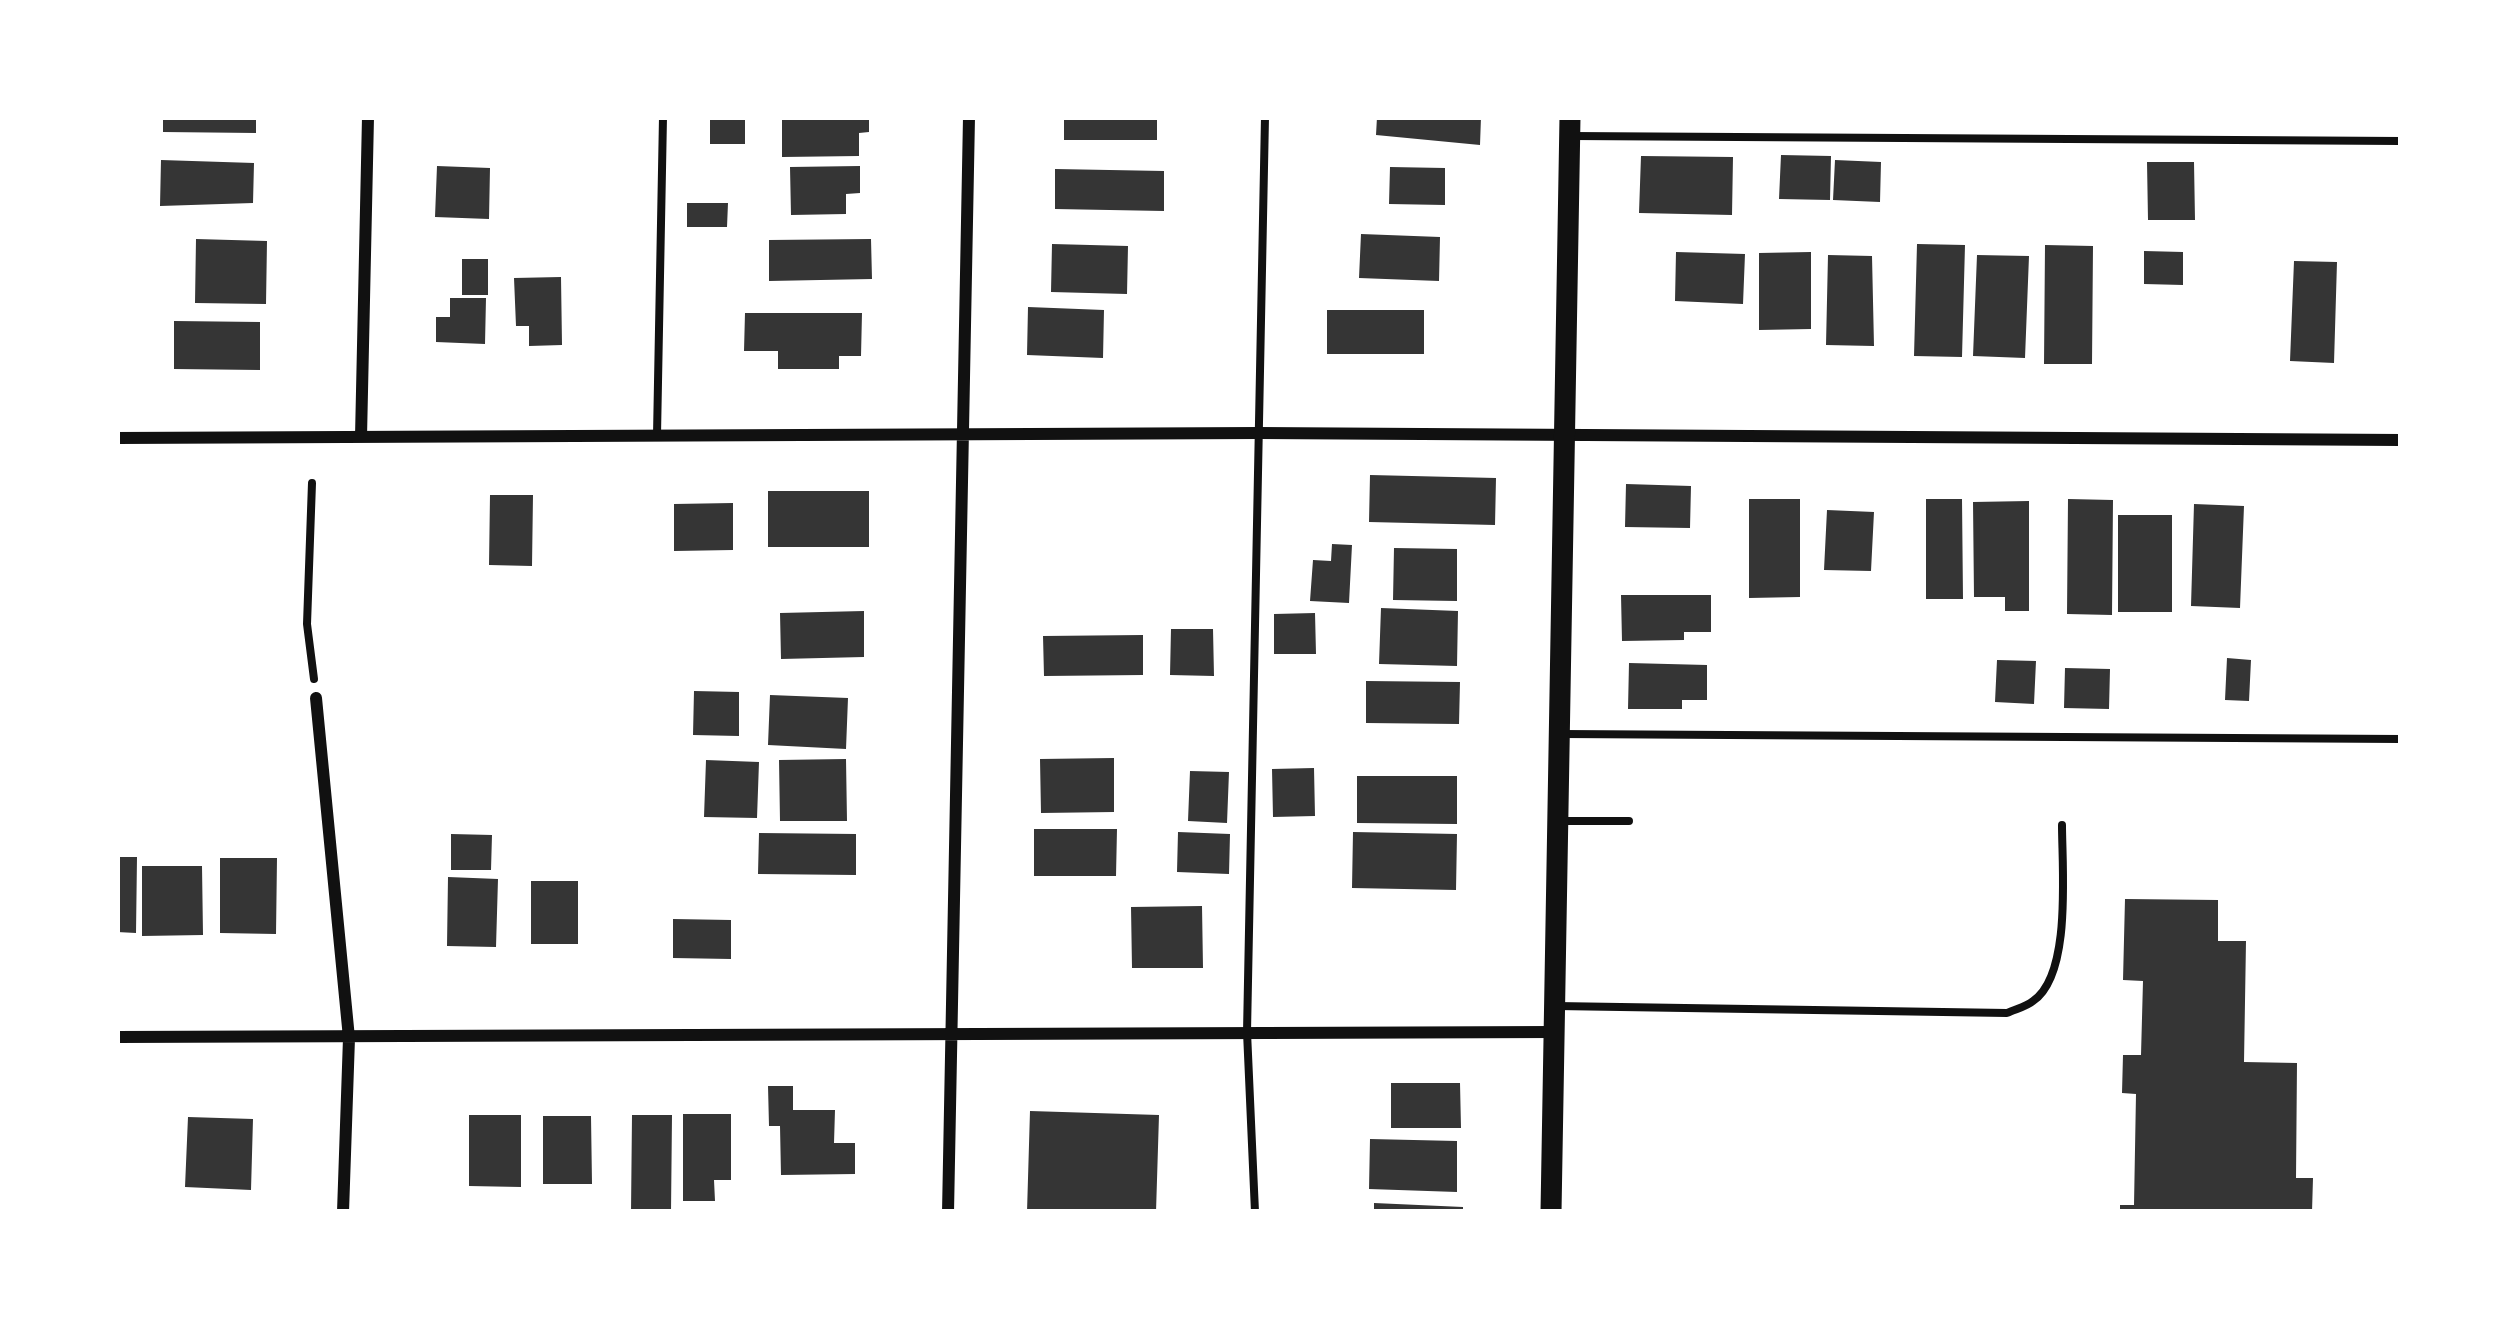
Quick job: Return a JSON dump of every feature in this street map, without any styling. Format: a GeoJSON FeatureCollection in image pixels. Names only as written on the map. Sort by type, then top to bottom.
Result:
{"type":"FeatureCollection","features":[{"type":"Feature","properties":{"kind":"street"},"geometry":{"type":"LineString","coordinates":[[361,437],[368,117]]}},
{"type":"Feature","properties":{"kind":"street"},"geometry":{"type":"LineString","coordinates":[[948,1212],[969,117]]}},
{"type":"Feature","properties":{"kind":"street"},"geometry":{"type":"LineString","coordinates":[[1551,1212],[1570,126]]}},
{"type":"Feature","properties":{"kind":"street"},"geometry":{"type":"LineString","coordinates":[[117,438],[1259,434],[2401,440]]}},
{"type":"Feature","properties":{"kind":"street"},"geometry":{"type":"LineString","coordinates":[[316,698],[349,1038],[343,1212]]}},
{"type":"Feature","properties":{"kind":"street"},"geometry":{"type":"LineString","coordinates":[[117,1037],[1554,1032]]}},
{"type":"Feature","properties":{"kind":"lane"},"geometry":{"type":"LineString","coordinates":[[657,436],[663,117]]}},
{"type":"Feature","properties":{"kind":"lane"},"geometry":{"type":"LineString","coordinates":[[1255,1212],[1246,1032],[1265,117]]}},
{"type":"Feature","properties":{"kind":"lane"},"geometry":{"type":"LineString","coordinates":[[1570,126],[2401,141]]}},
{"type":"Feature","properties":{"kind":"lane"},"geometry":{"type":"LineString","coordinates":[[1559,734],[2401,739]]}},
{"type":"Feature","properties":{"kind":"lane"},"geometry":{"type":"LineString","coordinates":[[1558,821],[1629,821]]}},
{"type":"Feature","properties":{"kind":"lane"},"geometry":{"type":"LineString","coordinates":[[1555,1006],[2007,1013],[2036,1000],[2051,979],[2062,926],[2062,825]]}},
{"type":"Feature","properties":{"kind":"path"},"geometry":{"type":"LineString","coordinates":[[312,483],[308,624],[316,698]]}},
{"type":"Feature","properties":{"kind":"building"},"geometry":{"type":"Polygon","coordinates":[[[163,117],[256,117],[256,133],[163,132],[163,117]]]}},
{"type":"Feature","properties":{"kind":"building"},"geometry":{"type":"Polygon","coordinates":[[[710,117],[745,117],[745,144],[710,144],[710,117]]]}},
{"type":"Feature","properties":{"kind":"building"},"geometry":{"type":"Polygon","coordinates":[[[782,117],[869,117],[869,132],[859,133],[859,156],[782,157],[782,117]]]}},
{"type":"Feature","properties":{"kind":"building"},"geometry":{"type":"Polygon","coordinates":[[[1064,117],[1157,117],[1157,140],[1064,140],[1064,117]]]}},
{"type":"Feature","properties":{"kind":"building"},"geometry":{"type":"Polygon","coordinates":[[[1377,117],[1481,117],[1480,145],[1376,135],[1377,117]]]}},
{"type":"Feature","properties":{"kind":"building"},"geometry":{"type":"Polygon","coordinates":[[[1781,155],[1831,156],[1830,200],[1779,199],[1781,155]]]}},
{"type":"Feature","properties":{"kind":"building"},"geometry":{"type":"Polygon","coordinates":[[[1641,156],[1733,157],[1732,215],[1639,213],[1641,156]]]}},
{"type":"Feature","properties":{"kind":"building"},"geometry":{"type":"Polygon","coordinates":[[[161,160],[254,163],[253,203],[160,206],[161,160]]]}},
{"type":"Feature","properties":{"kind":"building"},"geometry":{"type":"Polygon","coordinates":[[[1835,160],[1881,162],[1880,202],[1833,200],[1835,160]]]}},
{"type":"Feature","properties":{"kind":"building"},"geometry":{"type":"Polygon","coordinates":[[[2147,162],[2194,162],[2195,220],[2148,220],[2147,162]]]}},
{"type":"Feature","properties":{"kind":"building"},"geometry":{"type":"Polygon","coordinates":[[[437,166],[490,168],[489,219],[435,217],[437,166]]]}},
{"type":"Feature","properties":{"kind":"building"},"geometry":{"type":"Polygon","coordinates":[[[860,166],[860,193],[846,194],[846,214],[791,215],[790,167],[860,166]]]}},
{"type":"Feature","properties":{"kind":"building"},"geometry":{"type":"Polygon","coordinates":[[[1390,167],[1445,168],[1445,205],[1389,204],[1390,167]]]}},
{"type":"Feature","properties":{"kind":"building"},"geometry":{"type":"Polygon","coordinates":[[[1055,169],[1164,171],[1164,211],[1055,209],[1055,169]]]}},
{"type":"Feature","properties":{"kind":"building"},"geometry":{"type":"Polygon","coordinates":[[[687,203],[728,203],[727,227],[687,227],[687,203]]]}},
{"type":"Feature","properties":{"kind":"building"},"geometry":{"type":"Polygon","coordinates":[[[1361,234],[1440,237],[1439,281],[1359,278],[1361,234]]]}},
{"type":"Feature","properties":{"kind":"building"},"geometry":{"type":"Polygon","coordinates":[[[196,239],[267,241],[266,304],[195,303],[196,239]]]}},
{"type":"Feature","properties":{"kind":"building"},"geometry":{"type":"Polygon","coordinates":[[[871,239],[872,279],[769,281],[769,240],[871,239]]]}},
{"type":"Feature","properties":{"kind":"building"},"geometry":{"type":"Polygon","coordinates":[[[1052,244],[1128,246],[1127,294],[1051,292],[1052,244]]]}},
{"type":"Feature","properties":{"kind":"building"},"geometry":{"type":"Polygon","coordinates":[[[1917,244],[1965,245],[1962,357],[1914,356],[1917,244]]]}},
{"type":"Feature","properties":{"kind":"building"},"geometry":{"type":"Polygon","coordinates":[[[2045,245],[2093,246],[2092,364],[2044,364],[2045,245]]]}},
{"type":"Feature","properties":{"kind":"building"},"geometry":{"type":"Polygon","coordinates":[[[2144,251],[2183,252],[2183,285],[2144,284],[2144,251]]]}},
{"type":"Feature","properties":{"kind":"building"},"geometry":{"type":"Polygon","coordinates":[[[1676,252],[1745,254],[1743,304],[1675,301],[1676,252]]]}},
{"type":"Feature","properties":{"kind":"building"},"geometry":{"type":"Polygon","coordinates":[[[1811,252],[1811,329],[1759,330],[1759,253],[1811,252]]]}},
{"type":"Feature","properties":{"kind":"building"},"geometry":{"type":"Polygon","coordinates":[[[1828,255],[1872,256],[1874,346],[1826,345],[1828,255]]]}},
{"type":"Feature","properties":{"kind":"building"},"geometry":{"type":"Polygon","coordinates":[[[1977,255],[2029,256],[2025,358],[1973,356],[1977,255]]]}},
{"type":"Feature","properties":{"kind":"building"},"geometry":{"type":"Polygon","coordinates":[[[462,259],[488,259],[488,295],[462,295],[462,259]]]}},
{"type":"Feature","properties":{"kind":"building"},"geometry":{"type":"Polygon","coordinates":[[[2294,261],[2337,262],[2334,363],[2290,361],[2294,261]]]}},
{"type":"Feature","properties":{"kind":"building"},"geometry":{"type":"Polygon","coordinates":[[[561,277],[562,345],[529,346],[529,326],[516,326],[514,278],[561,277]]]}},
{"type":"Feature","properties":{"kind":"building"},"geometry":{"type":"Polygon","coordinates":[[[450,298],[486,298],[485,344],[436,342],[436,317],[450,317],[450,298]]]}},
{"type":"Feature","properties":{"kind":"building"},"geometry":{"type":"Polygon","coordinates":[[[1028,307],[1104,310],[1103,358],[1027,355],[1028,307]]]}},
{"type":"Feature","properties":{"kind":"building"},"geometry":{"type":"Polygon","coordinates":[[[1327,310],[1424,310],[1424,354],[1327,354],[1327,310]]]}},
{"type":"Feature","properties":{"kind":"building"},"geometry":{"type":"Polygon","coordinates":[[[745,313],[862,313],[861,356],[839,356],[839,369],[778,369],[778,351],[744,351],[745,313]]]}},
{"type":"Feature","properties":{"kind":"building"},"geometry":{"type":"Polygon","coordinates":[[[174,321],[260,322],[260,370],[174,369],[174,321]]]}},
{"type":"Feature","properties":{"kind":"building"},"geometry":{"type":"Polygon","coordinates":[[[1370,475],[1496,478],[1495,525],[1369,522],[1370,475]]]}},
{"type":"Feature","properties":{"kind":"building"},"geometry":{"type":"Polygon","coordinates":[[[1626,484],[1691,486],[1690,528],[1625,527],[1626,484]]]}},
{"type":"Feature","properties":{"kind":"building"},"geometry":{"type":"Polygon","coordinates":[[[768,491],[869,491],[869,547],[768,547],[768,491]]]}},
{"type":"Feature","properties":{"kind":"building"},"geometry":{"type":"Polygon","coordinates":[[[490,495],[533,495],[532,566],[489,565],[490,495]]]}},
{"type":"Feature","properties":{"kind":"building"},"geometry":{"type":"Polygon","coordinates":[[[1749,499],[1800,499],[1800,597],[1749,598],[1749,499]]]}},
{"type":"Feature","properties":{"kind":"building"},"geometry":{"type":"Polygon","coordinates":[[[1926,499],[1962,499],[1963,599],[1926,599],[1926,499]]]}},
{"type":"Feature","properties":{"kind":"building"},"geometry":{"type":"Polygon","coordinates":[[[2068,499],[2113,500],[2112,615],[2067,614],[2068,499]]]}},
{"type":"Feature","properties":{"kind":"building"},"geometry":{"type":"Polygon","coordinates":[[[2029,501],[2029,611],[2005,611],[2005,597],[1974,597],[1973,502],[2029,501]]]}},
{"type":"Feature","properties":{"kind":"building"},"geometry":{"type":"Polygon","coordinates":[[[733,503],[733,550],[674,551],[674,504],[733,503]]]}},
{"type":"Feature","properties":{"kind":"building"},"geometry":{"type":"Polygon","coordinates":[[[2194,504],[2244,506],[2240,608],[2191,606],[2194,504]]]}},
{"type":"Feature","properties":{"kind":"building"},"geometry":{"type":"Polygon","coordinates":[[[1827,510],[1874,512],[1871,571],[1824,570],[1827,510]]]}},
{"type":"Feature","properties":{"kind":"building"},"geometry":{"type":"Polygon","coordinates":[[[2118,515],[2172,515],[2172,612],[2118,612],[2118,515]]]}},
{"type":"Feature","properties":{"kind":"building"},"geometry":{"type":"Polygon","coordinates":[[[1332,544],[1352,545],[1349,603],[1310,601],[1313,560],[1331,561],[1332,544]]]}},
{"type":"Feature","properties":{"kind":"building"},"geometry":{"type":"Polygon","coordinates":[[[1394,548],[1457,549],[1457,601],[1393,600],[1394,548]]]}},
{"type":"Feature","properties":{"kind":"building"},"geometry":{"type":"Polygon","coordinates":[[[1621,595],[1711,595],[1711,632],[1684,632],[1684,640],[1622,641],[1621,595]]]}},
{"type":"Feature","properties":{"kind":"building"},"geometry":{"type":"Polygon","coordinates":[[[1381,608],[1458,611],[1457,666],[1379,664],[1381,608]]]}},
{"type":"Feature","properties":{"kind":"building"},"geometry":{"type":"Polygon","coordinates":[[[864,611],[864,657],[781,659],[780,613],[864,611]]]}},
{"type":"Feature","properties":{"kind":"building"},"geometry":{"type":"Polygon","coordinates":[[[1315,613],[1316,654],[1274,654],[1274,614],[1315,613]]]}},
{"type":"Feature","properties":{"kind":"building"},"geometry":{"type":"Polygon","coordinates":[[[1171,629],[1213,629],[1214,676],[1170,675],[1171,629]]]}},
{"type":"Feature","properties":{"kind":"building"},"geometry":{"type":"Polygon","coordinates":[[[1143,635],[1143,675],[1044,676],[1043,636],[1143,635]]]}},
{"type":"Feature","properties":{"kind":"building"},"geometry":{"type":"Polygon","coordinates":[[[2227,658],[2251,660],[2249,701],[2225,700],[2227,658]]]}},
{"type":"Feature","properties":{"kind":"building"},"geometry":{"type":"Polygon","coordinates":[[[1997,660],[2036,661],[2034,704],[1995,702],[1997,660]]]}},
{"type":"Feature","properties":{"kind":"building"},"geometry":{"type":"Polygon","coordinates":[[[1629,663],[1707,665],[1707,700],[1682,700],[1682,709],[1628,709],[1629,663]]]}},
{"type":"Feature","properties":{"kind":"building"},"geometry":{"type":"Polygon","coordinates":[[[2065,668],[2110,669],[2109,709],[2064,708],[2065,668]]]}},
{"type":"Feature","properties":{"kind":"building"},"geometry":{"type":"Polygon","coordinates":[[[1366,681],[1460,682],[1459,724],[1366,723],[1366,681]]]}},
{"type":"Feature","properties":{"kind":"building"},"geometry":{"type":"Polygon","coordinates":[[[694,691],[739,692],[739,736],[693,735],[694,691]]]}},
{"type":"Feature","properties":{"kind":"building"},"geometry":{"type":"Polygon","coordinates":[[[770,695],[848,698],[846,749],[768,745],[770,695]]]}},
{"type":"Feature","properties":{"kind":"building"},"geometry":{"type":"Polygon","coordinates":[[[1114,758],[1114,812],[1041,813],[1040,759],[1114,758]]]}},
{"type":"Feature","properties":{"kind":"building"},"geometry":{"type":"Polygon","coordinates":[[[846,759],[847,821],[780,821],[779,760],[846,759]]]}},
{"type":"Feature","properties":{"kind":"building"},"geometry":{"type":"Polygon","coordinates":[[[706,760],[759,762],[757,818],[704,817],[706,760]]]}},
{"type":"Feature","properties":{"kind":"building"},"geometry":{"type":"Polygon","coordinates":[[[1314,768],[1315,816],[1273,817],[1272,769],[1314,768]]]}},
{"type":"Feature","properties":{"kind":"building"},"geometry":{"type":"Polygon","coordinates":[[[1190,771],[1229,772],[1227,823],[1188,821],[1190,771]]]}},
{"type":"Feature","properties":{"kind":"building"},"geometry":{"type":"Polygon","coordinates":[[[1357,776],[1457,776],[1457,824],[1357,823],[1357,776]]]}},
{"type":"Feature","properties":{"kind":"building"},"geometry":{"type":"Polygon","coordinates":[[[1034,829],[1117,829],[1116,876],[1034,876],[1034,829]]]}},
{"type":"Feature","properties":{"kind":"building"},"geometry":{"type":"Polygon","coordinates":[[[1178,832],[1230,834],[1229,874],[1177,872],[1178,832]]]}},
{"type":"Feature","properties":{"kind":"building"},"geometry":{"type":"Polygon","coordinates":[[[1353,832],[1457,834],[1456,890],[1352,888],[1353,832]]]}},
{"type":"Feature","properties":{"kind":"building"},"geometry":{"type":"Polygon","coordinates":[[[759,833],[856,834],[856,875],[758,874],[759,833]]]}},
{"type":"Feature","properties":{"kind":"building"},"geometry":{"type":"Polygon","coordinates":[[[451,834],[492,835],[491,870],[451,870],[451,834]]]}},
{"type":"Feature","properties":{"kind":"building"},"geometry":{"type":"Polygon","coordinates":[[[117,857],[137,857],[136,933],[117,932],[117,857]]]}},
{"type":"Feature","properties":{"kind":"building"},"geometry":{"type":"Polygon","coordinates":[[[220,858],[277,858],[276,934],[220,933],[220,858]]]}},
{"type":"Feature","properties":{"kind":"building"},"geometry":{"type":"Polygon","coordinates":[[[142,866],[202,866],[203,935],[142,936],[142,866]]]}},
{"type":"Feature","properties":{"kind":"building"},"geometry":{"type":"Polygon","coordinates":[[[448,877],[498,879],[496,947],[447,946],[448,877]]]}},
{"type":"Feature","properties":{"kind":"building"},"geometry":{"type":"Polygon","coordinates":[[[531,881],[578,881],[578,944],[531,944],[531,881]]]}},
{"type":"Feature","properties":{"kind":"building"},"geometry":{"type":"Polygon","coordinates":[[[2125,899],[2218,900],[2218,941],[2246,941],[2244,1062],[2297,1063],[2296,1178],[2313,1178],[2312,1212],[2120,1212],[2120,1205],[2134,1205],[2136,1094],[2122,1093],[2123,1055],[2141,1055],[2143,981],[2123,980],[2125,899]]]}},
{"type":"Feature","properties":{"kind":"building"},"geometry":{"type":"Polygon","coordinates":[[[1202,906],[1203,968],[1132,968],[1131,907],[1202,906]]]}},
{"type":"Feature","properties":{"kind":"building"},"geometry":{"type":"Polygon","coordinates":[[[673,919],[731,920],[731,959],[673,958],[673,919]]]}},
{"type":"Feature","properties":{"kind":"building"},"geometry":{"type":"Polygon","coordinates":[[[1391,1083],[1460,1083],[1461,1128],[1391,1128],[1391,1083]]]}},
{"type":"Feature","properties":{"kind":"building"},"geometry":{"type":"Polygon","coordinates":[[[768,1086],[793,1086],[793,1110],[835,1110],[834,1143],[855,1143],[855,1174],[781,1175],[780,1126],[769,1126],[768,1086]]]}},
{"type":"Feature","properties":{"kind":"building"},"geometry":{"type":"Polygon","coordinates":[[[1030,1111],[1159,1115],[1156,1212],[1027,1212],[1030,1111]]]}},
{"type":"Feature","properties":{"kind":"building"},"geometry":{"type":"Polygon","coordinates":[[[683,1114],[731,1114],[731,1180],[714,1180],[715,1201],[683,1201],[683,1114]]]}},
{"type":"Feature","properties":{"kind":"building"},"geometry":{"type":"Polygon","coordinates":[[[469,1115],[521,1115],[521,1187],[469,1186],[469,1115]]]}},
{"type":"Feature","properties":{"kind":"building"},"geometry":{"type":"Polygon","coordinates":[[[632,1115],[672,1115],[671,1212],[631,1212],[632,1115]]]}},
{"type":"Feature","properties":{"kind":"building"},"geometry":{"type":"Polygon","coordinates":[[[543,1116],[591,1116],[592,1184],[543,1184],[543,1116]]]}},
{"type":"Feature","properties":{"kind":"building"},"geometry":{"type":"Polygon","coordinates":[[[188,1117],[253,1119],[251,1190],[185,1187],[188,1117]]]}},
{"type":"Feature","properties":{"kind":"building"},"geometry":{"type":"Polygon","coordinates":[[[1370,1139],[1457,1141],[1457,1192],[1369,1189],[1370,1139]]]}},
{"type":"Feature","properties":{"kind":"building"},"geometry":{"type":"Polygon","coordinates":[[[1374,1203],[1463,1207],[1463,1212],[1374,1212],[1374,1203]]]}}]}
